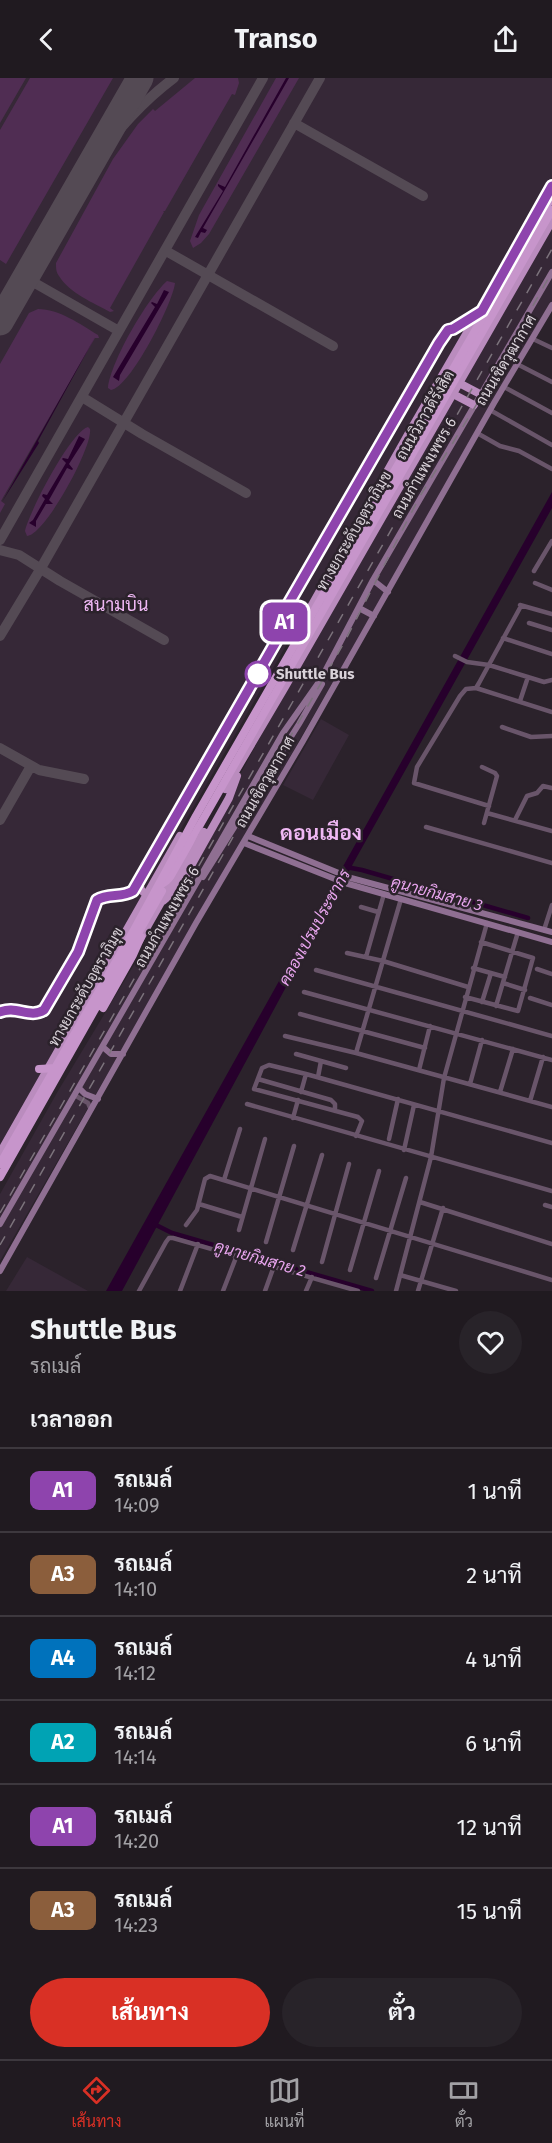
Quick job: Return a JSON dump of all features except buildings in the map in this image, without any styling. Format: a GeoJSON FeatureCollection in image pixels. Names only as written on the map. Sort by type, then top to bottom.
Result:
{"type":"FeatureCollection","features":[{"type":"Feature","properties":{"kind":"highway","name":"ถนนวิภาวดีรังสิต"},"geometry":{"type":"LineString","coordinates":[[0,1153],[552,186]]}},
{"type":"Feature","properties":{"kind":"highway","name":"ทางยกระดับอุตราภิมุข"},"geometry":{"type":"LineString","coordinates":[[0,1164],[134,930],[196,816],[552,197]]}},
{"type":"Feature","properties":{"kind":"highway","name":"ทางยกระดับอุตราภิมุข"},"geometry":{"type":"LineString","coordinates":[[0,1177],[552,210]]}},
{"type":"Feature","properties":{"kind":"highway","name":"ถนนวิภาวดีรังสิต"},"geometry":{"type":"LineString","coordinates":[[0,1184],[552,221]]}},
{"type":"Feature","properties":{"kind":"highway"},"geometry":{"type":"LineString","coordinates":[[459,383],[480,394]]}},
{"type":"Feature","properties":{"kind":"highway"},"geometry":{"type":"LineString","coordinates":[[453,394],[474,405]]}},
{"type":"Feature","properties":{"kind":"highway"},"geometry":{"type":"LineString","coordinates":[[139,881],[141,890],[147,895],[160,894],[178,882],[238,768]]}},
{"type":"Feature","properties":{"kind":"highway"},"geometry":{"type":"LineString","coordinates":[[39,1069],[67,1065],[74,1057],[137,949],[150,914]]}},
{"type":"Feature","properties":{"kind":"main road","name":"ถนนกำแพงเพชร 6"},"geometry":{"type":"LineString","coordinates":[[0,1232],[283,733],[321,679],[373,580],[552,272]]}},
{"type":"Feature","properties":{"kind":"main road","name":"ถนนเชิดวุฒากาศ"},"geometry":{"type":"LineString","coordinates":[[0,1271],[490,410],[551,308]]}},
{"type":"Feature","properties":{"kind":"main road"},"geometry":{"type":"LineString","coordinates":[[373,580],[387,592]]}},
{"type":"Feature","properties":{"kind":"main road"},"geometry":{"type":"LineString","coordinates":[[359,608],[374,616]]}},
{"type":"Feature","properties":{"kind":"main road"},"geometry":{"type":"LineString","coordinates":[[248,836],[327,873]]}},
{"type":"Feature","properties":{"kind":"main road"},"geometry":{"type":"LineString","coordinates":[[244,843],[384,894],[552,942]]}},
{"type":"Feature","properties":{"kind":"main road"},"geometry":{"type":"LineString","coordinates":[[348,880],[552,932]]}},
{"type":"Feature","properties":{"kind":"main road","name":"ถนนกำแพงเพชร 6"},"geometry":{"type":"LineString","coordinates":[[0,1224],[198,882]]}},
{"type":"Feature","properties":{"kind":"main road"},"geometry":{"type":"LineString","coordinates":[[104,1048],[111,1054],[123,1054]]}},
{"type":"Feature","properties":{"kind":"main road"},"geometry":{"type":"LineString","coordinates":[[80,1089],[98,1099]]}},
{"type":"Feature","properties":{"kind":"street"},"geometry":{"type":"LineString","coordinates":[[533,339],[552,348]]}},
{"type":"Feature","properties":{"kind":"street"},"geometry":{"type":"LineString","coordinates":[[517,364],[552,382]]}},
{"type":"Feature","properties":{"kind":"street"},"geometry":{"type":"LineString","coordinates":[[504,387],[552,413]]}},
{"type":"Feature","properties":{"kind":"street"},"geometry":{"type":"LineString","coordinates":[[490,410],[552,445]]}},
{"type":"Feature","properties":{"kind":"street"},"geometry":{"type":"LineString","coordinates":[[477,433],[500,446],[519,451],[552,469]]}},
{"type":"Feature","properties":{"kind":"street"},"geometry":{"type":"LineString","coordinates":[[534,571],[552,541]]}},
{"type":"Feature","properties":{"kind":"street"},"geometry":{"type":"LineString","coordinates":[[535,583],[552,590]]}},
{"type":"Feature","properties":{"kind":"street"},"geometry":{"type":"LineString","coordinates":[[476,688],[520,605],[552,614]]}},
{"type":"Feature","properties":{"kind":"street"},"geometry":{"type":"LineString","coordinates":[[529,623],[552,630]]}},
{"type":"Feature","properties":{"kind":"street"},"geometry":{"type":"LineString","coordinates":[[503,638],[552,654]]}},
{"type":"Feature","properties":{"kind":"street"},"geometry":{"type":"LineString","coordinates":[[457,657],[467,662],[489,665],[548,683],[552,680]]}},
{"type":"Feature","properties":{"kind":"street"},"geometry":{"type":"LineString","coordinates":[[520,701],[528,677]]}},
{"type":"Feature","properties":{"kind":"street"},"geometry":{"type":"LineString","coordinates":[[489,806],[414,783],[417,767],[460,696],[466,689],[476,688],[552,712]]}},
{"type":"Feature","properties":{"kind":"street"},"geometry":{"type":"LineString","coordinates":[[502,727],[531,737],[552,736]]}},
{"type":"Feature","properties":{"kind":"street"},"geometry":{"type":"LineString","coordinates":[[482,766],[497,775],[484,823]]}},
{"type":"Feature","properties":{"kind":"street"},"geometry":{"type":"LineString","coordinates":[[515,820],[527,796],[537,794],[543,786],[552,788]]}},
{"type":"Feature","properties":{"kind":"street"},"geometry":{"type":"LineString","coordinates":[[487,813],[552,831]]}},
{"type":"Feature","properties":{"kind":"street"},"geometry":{"type":"LineString","coordinates":[[426,827],[552,863]]}},
{"type":"Feature","properties":{"kind":"street"},"geometry":{"type":"LineString","coordinates":[[366,957],[384,894]]}},
{"type":"Feature","properties":{"kind":"street"},"geometry":{"type":"LineString","coordinates":[[356,1053],[401,899]]}},
{"type":"Feature","properties":{"kind":"street"},"geometry":{"type":"LineString","coordinates":[[544,930],[552,905]]}},
{"type":"Feature","properties":{"kind":"street"},"geometry":{"type":"LineString","coordinates":[[361,907],[378,912]]}},
{"type":"Feature","properties":{"kind":"street"},"geometry":{"type":"LineString","coordinates":[[396,1291],[431,1157],[444,1078],[487,923]]}},
{"type":"Feature","properties":{"kind":"street"},"geometry":{"type":"LineString","coordinates":[[496,1006],[518,932]]}},
{"type":"Feature","properties":{"kind":"street"},"geometry":{"type":"LineString","coordinates":[[465,997],[518,1011],[525,990],[533,958],[481,942]]}},
{"type":"Feature","properties":{"kind":"street"},"geometry":{"type":"LineString","coordinates":[[347,953],[383,961],[468,987]]}},
{"type":"Feature","properties":{"kind":"street"},"geometry":{"type":"LineString","coordinates":[[474,968],[505,977]]}},
{"type":"Feature","properties":{"kind":"street"},"geometry":{"type":"LineString","coordinates":[[537,969],[552,974]]}},
{"type":"Feature","properties":{"kind":"street"},"geometry":{"type":"LineString","coordinates":[[316,970],[552,1036]]}},
{"type":"Feature","properties":{"kind":"street"},"geometry":{"type":"LineString","coordinates":[[482,1002],[490,973]]}},
{"type":"Feature","properties":{"kind":"street"},"geometry":{"type":"LineString","coordinates":[[503,983],[525,990]]}},
{"type":"Feature","properties":{"kind":"street"},"geometry":{"type":"LineString","coordinates":[[304,992],[552,1060]]}},
{"type":"Feature","properties":{"kind":"street"},"geometry":{"type":"LineString","coordinates":[[530,999],[552,1005]]}},
{"type":"Feature","properties":{"kind":"street"},"geometry":{"type":"LineString","coordinates":[[300,1014],[425,1048]]}},
{"type":"Feature","properties":{"kind":"street"},"geometry":{"type":"LineString","coordinates":[[419,1070],[430,1026]]}},
{"type":"Feature","properties":{"kind":"street"},"geometry":{"type":"LineString","coordinates":[[285,1036],[356,1053],[552,1107]]}},
{"type":"Feature","properties":{"kind":"street"},"geometry":{"type":"LineString","coordinates":[[470,1084],[482,1040]]}},
{"type":"Feature","properties":{"kind":"street"},"geometry":{"type":"LineString","coordinates":[[500,1092],[513,1048]]}},
{"type":"Feature","properties":{"kind":"street"},"geometry":{"type":"LineString","coordinates":[[296,1054],[346,1068]]}},
{"type":"Feature","properties":{"kind":"street"},"geometry":{"type":"LineString","coordinates":[[531,1101],[543,1057]]}},
{"type":"Feature","properties":{"kind":"street"},"geometry":{"type":"LineString","coordinates":[[318,1077],[321,1061]]}},
{"type":"Feature","properties":{"kind":"street"},"geometry":{"type":"LineString","coordinates":[[356,1136],[362,1119],[254,1089],[262,1068],[265,1066],[318,1077],[552,1143]]}},
{"type":"Feature","properties":{"kind":"street"},"geometry":{"type":"LineString","coordinates":[[293,1118],[306,1074]]}},
{"type":"Feature","properties":{"kind":"street"},"geometry":{"type":"LineString","coordinates":[[258,1080],[334,1102],[335,1111]]}},
{"type":"Feature","properties":{"kind":"street"},"geometry":{"type":"LineString","coordinates":[[76,1096],[88,1103],[91,1110]]}},
{"type":"Feature","properties":{"kind":"street"},"geometry":{"type":"LineString","coordinates":[[390,1139],[398,1099]]}},
{"type":"Feature","properties":{"kind":"street"},"geometry":{"type":"LineString","coordinates":[[247,1104],[552,1191]]}},
{"type":"Feature","properties":{"kind":"street"},"geometry":{"type":"LineString","coordinates":[[404,1149],[414,1105]]}},
{"type":"Feature","properties":{"kind":"street"},"geometry":{"type":"LineString","coordinates":[[224,1180],[240,1129]]}},
{"type":"Feature","properties":{"kind":"street"},"geometry":{"type":"LineString","coordinates":[[239,1230],[265,1139]]}},
{"type":"Feature","properties":{"kind":"street"},"geometry":{"type":"LineString","coordinates":[[266,1242],[294,1146]]}},
{"type":"Feature","properties":{"kind":"street"},"geometry":{"type":"LineString","coordinates":[[293,1250],[322,1155]]}},
{"type":"Feature","properties":{"kind":"street"},"geometry":{"type":"LineString","coordinates":[[322,1262],[349,1164]]}},
{"type":"Feature","properties":{"kind":"street"},"geometry":{"type":"LineString","coordinates":[[350,1270],[378,1171]]}},
{"type":"Feature","properties":{"kind":"street"},"geometry":{"type":"LineString","coordinates":[[186,1225],[199,1204],[206,1177],[210,1176],[552,1280]]}},
{"type":"Feature","properties":{"kind":"street"},"geometry":{"type":"LineString","coordinates":[[376,1278],[406,1178]]}},
{"type":"Feature","properties":{"kind":"street"},"geometry":{"type":"LineString","coordinates":[[420,1202],[552,1244]]}},
{"type":"Feature","properties":{"kind":"street"},"geometry":{"type":"LineString","coordinates":[[199,1204],[242,1217]]}},
{"type":"Feature","properties":{"kind":"street"},"geometry":{"type":"LineString","coordinates":[[545,1205],[552,1207]]}},
{"type":"Feature","properties":{"kind":"street"},"geometry":{"type":"LineString","coordinates":[[418,1291],[443,1208]]}},
{"type":"Feature","properties":{"kind":"street"},"geometry":{"type":"LineString","coordinates":[[139,1291],[169,1238],[198,1244],[354,1290]]}},
{"type":"Feature","properties":{"kind":"street"},"geometry":{"type":"LineString","coordinates":[[180,1291],[198,1244]]}},
{"type":"Feature","properties":{"kind":"street"},"geometry":{"type":"LineString","coordinates":[[223,1291],[237,1255]]}},
{"type":"Feature","properties":{"kind":"street"},"geometry":{"type":"LineString","coordinates":[[265,1291],[274,1266]]}},
{"type":"Feature","properties":{"kind":"street"},"geometry":{"type":"LineString","coordinates":[[400,1275],[456,1291]]}},
{"type":"Feature","properties":{"kind":"street"},"geometry":{"type":"LineString","coordinates":[[306,1291],[312,1277]]}},
{"type":"Feature","properties":{"kind":"shaded area"},"geometry":{"type":"Polygon","coordinates":[[[0,78],[552,78],[552,181],[0,1145],[0,78]]]}},
{"type":"Feature","properties":{"kind":"shaded area"},"geometry":{"type":"Polygon","coordinates":[[[0,78],[26,78],[0,123],[0,78]]]}},
{"type":"Feature","properties":{"kind":"shaded area"},"geometry":{"type":"Polygon","coordinates":[[[30,78],[113,78],[6,264],[0,260],[0,130],[30,78]]]}},
{"type":"Feature","properties":{"kind":"shaded area"},"geometry":{"type":"Polygon","coordinates":[[[195,78],[238,78],[239,83],[235,95],[232,94],[163,211],[110,308],[114,311],[110,312],[69,288],[58,274],[56,263],[113,159],[138,124],[153,109],[155,111],[195,78]]]}},
{"type":"Feature","properties":{"kind":"shaded area"},"geometry":{"type":"Polygon","coordinates":[[[276,78],[299,78],[209,234],[193,248],[190,241],[199,215],[276,78]]]}},
{"type":"Feature","properties":{"kind":"shaded area"},"geometry":{"type":"Polygon","coordinates":[[[552,228],[552,301],[0,1261],[0,1194],[58,1091],[167,910],[277,706],[552,228]]]}},
{"type":"Feature","properties":{"kind":"shaded area"},"geometry":{"type":"Polygon","coordinates":[[[167,281],[175,283],[159,325],[129,375],[119,386],[111,390],[108,388],[111,376],[131,331],[167,281]]]}},
{"type":"Feature","properties":{"kind":"shaded area"},"geometry":{"type":"Polygon","coordinates":[[[38,309],[69,318],[98,335],[99,338],[95,338],[1,501],[5,504],[0,513],[0,364],[29,313],[38,309]]]}},
{"type":"Feature","properties":{"kind":"shaded area"},"geometry":{"type":"Polygon","coordinates":[[[88,427],[90,429],[89,439],[66,489],[45,521],[35,532],[27,536],[25,531],[28,521],[52,473],[72,442],[88,427]]]}},
{"type":"Feature","properties":{"kind":"shaded area"},"geometry":{"type":"Polygon","coordinates":[[[321,719],[349,735],[313,800],[283,785],[321,719]]]}},
{"type":"Feature","properties":{"kind":"shaded area"},"geometry":{"type":"Polygon","coordinates":[[[27,1257],[88,1291],[6,1291],[27,1257]]]}},
{"type":"Feature","properties":{"kind":"water"},"geometry":{"type":"Polygon","coordinates":[[[286,78],[289,78],[203,228],[207,230],[205,233],[201,232],[198,238],[195,237],[223,191],[218,184],[225,187],[286,78]]]}},
{"type":"Feature","properties":{"kind":"water"},"geometry":{"type":"Polygon","coordinates":[[[164,290],[169,292],[120,375],[119,381],[113,377],[155,307],[151,303],[157,304],[164,290]]]}},
{"type":"Feature","properties":{"kind":"water"},"geometry":{"type":"Polygon","coordinates":[[[95,337],[38,441],[39,443],[2,502],[95,337]]]}},
{"type":"Feature","properties":{"kind":"water"},"geometry":{"type":"Polygon","coordinates":[[[79,436],[85,439],[69,464],[73,469],[67,468],[49,500],[53,504],[46,504],[36,521],[36,527],[29,523],[45,499],[43,494],[47,495],[66,463],[62,459],[68,459],[79,436]]]}},
{"type":"Feature","properties":{"kind":"water","name":"คลองเปรมประชากร"},"geometry":{"type":"Polygon","coordinates":[[[552,492],[552,508],[340,887],[122,1291],[106,1291],[552,492]]]}},
{"type":"Feature","properties":{"kind":"waterway","name":"คูนายกิมสาย 3"},"geometry":{"type":"LineString","coordinates":[[346,867],[528,918]]}},
{"type":"Feature","properties":{"kind":"waterway","name":"คูนายกิมสาย 2"},"geometry":{"type":"LineString","coordinates":[[154,1224],[172,1233],[372,1291]]}},
{"type":"Feature","properties":{"kind":"taxiway"},"geometry":{"type":"LineString","coordinates":[[87,171],[127,121],[174,78]]}},
{"type":"Feature","properties":{"kind":"taxiway"},"geometry":{"type":"LineString","coordinates":[[0,540],[263,78]]}},
{"type":"Feature","properties":{"kind":"taxiway"},"geometry":{"type":"LineString","coordinates":[[0,636],[320,78]]}},
{"type":"Feature","properties":{"kind":"taxiway"},"geometry":{"type":"LineString","coordinates":[[294,123],[423,196]]}},
{"type":"Feature","properties":{"kind":"taxiway"},"geometry":{"type":"LineString","coordinates":[[166,251],[333,346]]}},
{"type":"Feature","properties":{"kind":"taxiway"},"geometry":{"type":"LineString","coordinates":[[26,278],[119,331]]}},
{"type":"Feature","properties":{"kind":"taxiway"},"geometry":{"type":"LineString","coordinates":[[82,397],[246,493]]}},
{"type":"Feature","properties":{"kind":"taxiway"},"geometry":{"type":"LineString","coordinates":[[0,550],[19,555],[164,640]]}},
{"type":"Feature","properties":{"kind":"taxiway"},"geometry":{"type":"LineString","coordinates":[[0,748],[39,770],[84,779]]}},
{"type":"Feature","properties":{"kind":"taxiway"},"geometry":{"type":"LineString","coordinates":[[0,820],[31,766]]}},
{"type":"Feature","properties":{"kind":"runway"},"geometry":{"type":"LineString","coordinates":[[0,322],[140,78]]}},
{"type":"Feature","properties":{"kind":"railway"},"geometry":{"type":"LineString","coordinates":[[0,1213],[552,249]]}},
{"type":"Feature","properties":{"kind":"railway"},"geometry":{"type":"LineString","coordinates":[[0,1245],[345,641],[420,496],[480,399],[552,272]]}},
{"type":"Feature","properties":{"kind":"bus line","name":"A1"},"geometry":{"type":"LineString","coordinates":[[0,1012],[13,1009],[32,1014],[44,1010],[78,952],[97,900],[101,897],[125,895],[133,891],[285,626],[284,610],[439,343],[448,330],[482,311],[552,186]]}},
{"type":"Feature","properties":{"kind":"place","name":"Shuttle Bus"},"geometry":{"type":"Point","coordinates":[258,674]}},
{"type":"Feature","properties":{"kind":"district","name":"สนามบิน"},"geometry":{"type":"Point","coordinates":[116,605]}},
{"type":"Feature","properties":{"kind":"district","name":"ดอนเมือง"},"geometry":{"type":"Point","coordinates":[321,833]}}]}
